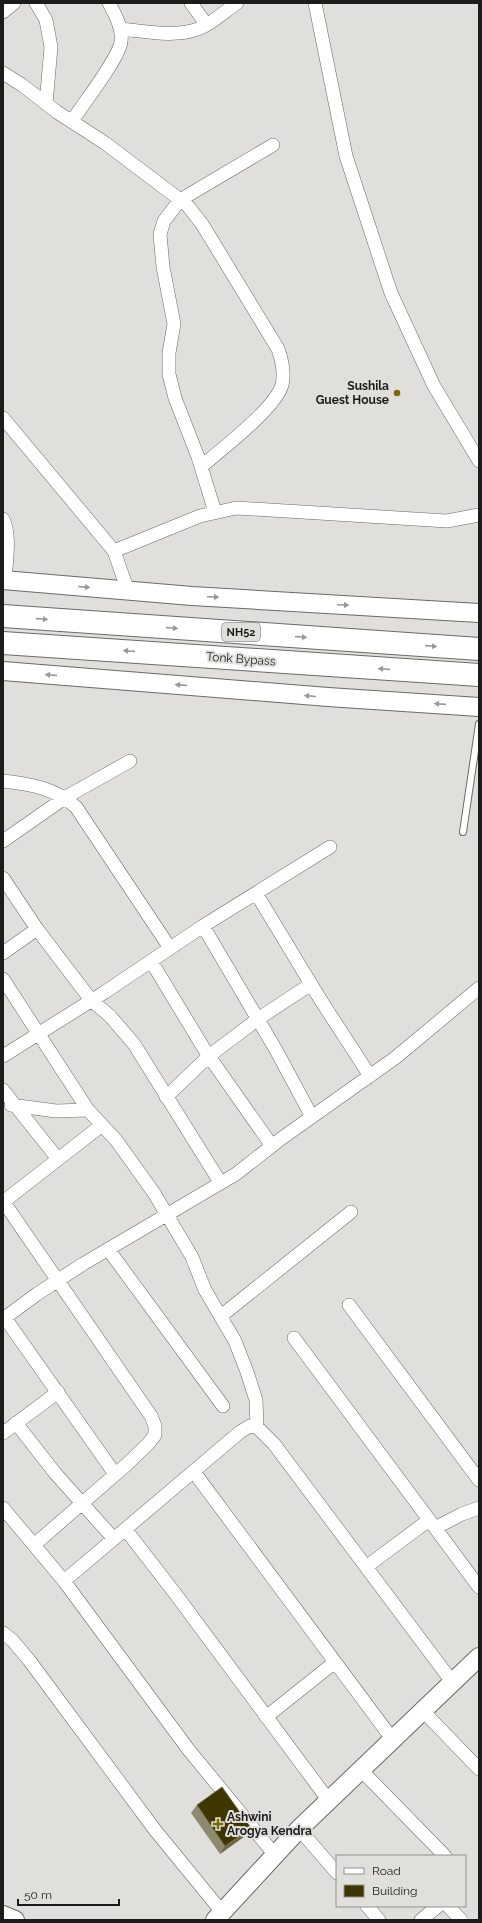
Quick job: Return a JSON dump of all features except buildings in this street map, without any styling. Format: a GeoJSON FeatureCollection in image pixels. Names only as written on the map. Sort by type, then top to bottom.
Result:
{"type":"FeatureCollection","features":[{"type":"Feature","properties":{"kind":"highway","name":"NH52"},"geometry":{"type":"LineString","coordinates":[[3,616],[479,649]]}},
{"type":"Feature","properties":{"kind":"highway","name":"Tonk Bypass"},"geometry":{"type":"LineString","coordinates":[[3,642],[479,675]]}},
{"type":"Feature","properties":{"kind":"street"},"geometry":{"type":"LineString","coordinates":[[3,12],[14,3]]}},
{"type":"Feature","properties":{"kind":"street"},"geometry":{"type":"LineString","coordinates":[[36,3],[46,20],[51,47],[46,104]]}},
{"type":"Feature","properties":{"kind":"street"},"geometry":{"type":"LineString","coordinates":[[72,121],[116,56],[121,41],[120,29],[109,3]]}},
{"type":"Feature","properties":{"kind":"street"},"geometry":{"type":"LineString","coordinates":[[191,3],[206,24]]}},
{"type":"Feature","properties":{"kind":"street"},"geometry":{"type":"LineString","coordinates":[[120,29],[170,34],[199,29],[237,3]]}},
{"type":"Feature","properties":{"kind":"street"},"geometry":{"type":"LineString","coordinates":[[315,3],[346,156],[391,292],[434,386],[479,462]]}},
{"type":"Feature","properties":{"kind":"street"},"geometry":{"type":"LineString","coordinates":[[3,73],[22,85],[46,104],[105,142],[180,200],[202,224],[278,349],[283,366],[282,384],[277,397],[260,415],[201,467]]}},
{"type":"Feature","properties":{"kind":"street"},"geometry":{"type":"LineString","coordinates":[[215,512],[201,467],[175,398],[169,374],[169,353],[174,324],[163,267],[160,234],[164,221],[180,200],[273,145]]}},
{"type":"Feature","properties":{"kind":"street"},"geometry":{"type":"LineString","coordinates":[[3,418],[114,551],[128,591]]}},
{"type":"Feature","properties":{"kind":"street"},"geometry":{"type":"LineString","coordinates":[[114,551],[200,516],[236,508],[272,509],[447,521],[479,515]]}},
{"type":"Feature","properties":{"kind":"street"},"geometry":{"type":"LineString","coordinates":[[3,519],[6,525],[7,546],[4,581],[128,591],[479,613]]}},
{"type":"Feature","properties":{"kind":"street"},"geometry":{"type":"LineString","coordinates":[[3,671],[328,697],[479,706]]}},
{"type":"Feature","properties":{"kind":"street"},"geometry":{"type":"LineString","coordinates":[[3,841],[66,797],[130,761]]}},
{"type":"Feature","properties":{"kind":"street"},"geometry":{"type":"LineString","coordinates":[[3,781],[36,785],[66,797],[76,806],[97,835],[170,948]]}},
{"type":"Feature","properties":{"kind":"street"},"geometry":{"type":"LineString","coordinates":[[3,1056],[203,926],[330,847]]}},
{"type":"Feature","properties":{"kind":"street"},"geometry":{"type":"LineString","coordinates":[[3,878],[37,929],[91,1000],[110,1016],[134,1044],[220,1182]]}},
{"type":"Feature","properties":{"kind":"street"},"geometry":{"type":"LineString","coordinates":[[256,893],[311,984],[370,1076]]}},
{"type":"Feature","properties":{"kind":"street"},"geometry":{"type":"LineString","coordinates":[[203,926],[258,1019],[312,1117]]}},
{"type":"Feature","properties":{"kind":"street"},"geometry":{"type":"LineString","coordinates":[[3,953],[37,929]]}},
{"type":"Feature","properties":{"kind":"street"},"geometry":{"type":"LineString","coordinates":[[150,961],[209,1056],[272,1146]]}},
{"type":"Feature","properties":{"kind":"street"},"geometry":{"type":"LineString","coordinates":[[3,979],[88,1110],[116,1140],[167,1214],[192,1257],[205,1290],[235,1341],[247,1372],[256,1400],[257,1427]]}},
{"type":"Feature","properties":{"kind":"street"},"geometry":{"type":"LineString","coordinates":[[166,1097],[209,1056],[258,1019],[311,984]]}},
{"type":"Feature","properties":{"kind":"street"},"geometry":{"type":"LineString","coordinates":[[115,1474],[4,1318],[59,1280],[220,1182],[236,1174],[272,1146],[395,1058],[479,988]]}},
{"type":"Feature","properties":{"kind":"street"},"geometry":{"type":"LineString","coordinates":[[3,1090],[9,1104],[58,1159]]}},
{"type":"Feature","properties":{"kind":"street"},"geometry":{"type":"LineString","coordinates":[[9,1104],[56,1112],[88,1110]]}},
{"type":"Feature","properties":{"kind":"street"},"geometry":{"type":"LineString","coordinates":[[34,1545],[148,1444],[155,1435],[155,1426],[151,1416],[59,1280],[3,1202],[102,1125]]}},
{"type":"Feature","properties":{"kind":"street"},"geometry":{"type":"LineString","coordinates":[[220,1316],[351,1212]]}},
{"type":"Feature","properties":{"kind":"street"},"geometry":{"type":"LineString","coordinates":[[108,1250],[223,1406]]}},
{"type":"Feature","properties":{"kind":"street"},"geometry":{"type":"LineString","coordinates":[[349,1305],[479,1480]]}},
{"type":"Feature","properties":{"kind":"street"},"geometry":{"type":"LineString","coordinates":[[294,1338],[479,1587]]}},
{"type":"Feature","properties":{"kind":"street"},"geometry":{"type":"LineString","coordinates":[[3,1431],[58,1392]]}},
{"type":"Feature","properties":{"kind":"street"},"geometry":{"type":"LineString","coordinates":[[16,1423],[55,1473],[114,1539]]}},
{"type":"Feature","properties":{"kind":"street"},"geometry":{"type":"LineString","coordinates":[[64,1581],[240,1432],[250,1426],[257,1427],[274,1444],[452,1682]]}},
{"type":"Feature","properties":{"kind":"street"},"geometry":{"type":"LineString","coordinates":[[194,1472],[393,1740]]}},
{"type":"Feature","properties":{"kind":"street"},"geometry":{"type":"LineString","coordinates":[[3,1508],[64,1581],[188,1749],[275,1855]]}},
{"type":"Feature","properties":{"kind":"street"},"geometry":{"type":"LineString","coordinates":[[366,1567],[432,1524],[479,1508]]}},
{"type":"Feature","properties":{"kind":"street"},"geometry":{"type":"LineString","coordinates":[[126,1530],[177,1596],[329,1801]]}},
{"type":"Feature","properties":{"kind":"street"},"geometry":{"type":"LineString","coordinates":[[3,1633],[12,1640],[29,1660],[219,1916],[299,1830],[452,1682],[479,1658]]}},
{"type":"Feature","properties":{"kind":"street"},"geometry":{"type":"LineString","coordinates":[[266,1717],[335,1662]]}},
{"type":"Feature","properties":{"kind":"street"},"geometry":{"type":"LineString","coordinates":[[423,1711],[479,1769]]}},
{"type":"Feature","properties":{"kind":"street"},"geometry":{"type":"LineString","coordinates":[[361,1770],[444,1855]]}},
{"type":"Feature","properties":{"kind":"street"},"geometry":{"type":"LineString","coordinates":[[299,1830],[336,1872]]}},
{"type":"Feature","properties":{"kind":"street"},"geometry":{"type":"LineString","coordinates":[[368,1907],[379,1920]]}},
{"type":"Feature","properties":{"kind":"street"},"geometry":{"type":"LineString","coordinates":[[420,1920],[437,1907]]}},
{"type":"Feature","properties":{"kind":"street"},"geometry":{"type":"LineString","coordinates":[[449,1907],[461,1920]]}},
{"type":"Feature","properties":{"kind":"street"},"geometry":{"type":"LineString","coordinates":[[3,1915],[15,1920]]}},
{"type":"Feature","properties":{"kind":"lane"},"geometry":{"type":"LineString","coordinates":[[463,832],[479,724]]}},
{"type":"Feature","properties":{"kind":"place","name":"Sushila Guest House"},"geometry":{"type":"Point","coordinates":[397,393]}},
{"type":"Feature","properties":{"kind":"place","name":"Ashwini Arogya Kendra"},"geometry":{"type":"Point","coordinates":[218,1824]}}]}
